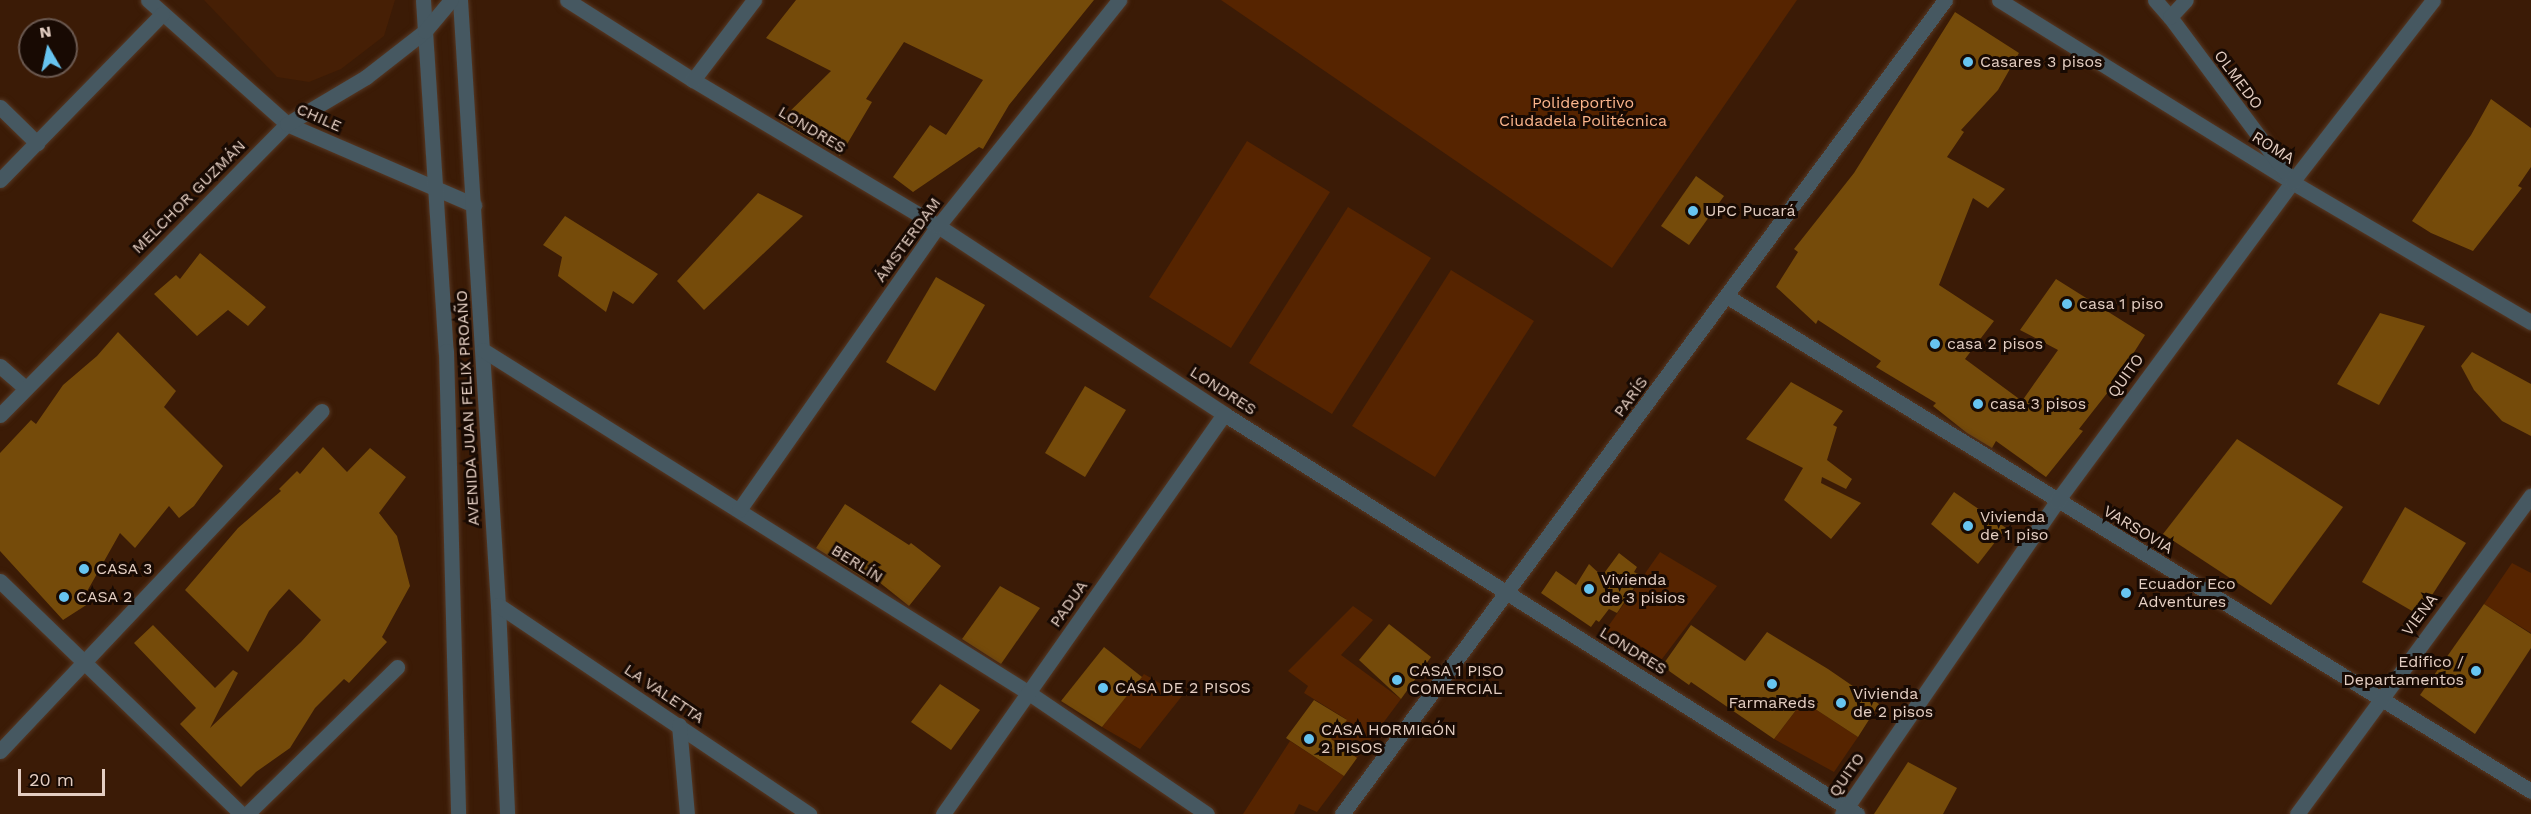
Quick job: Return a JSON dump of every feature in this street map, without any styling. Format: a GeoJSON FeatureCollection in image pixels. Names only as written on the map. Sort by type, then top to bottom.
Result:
{"type":"FeatureCollection","features":[{"type":"Feature","properties":{"kind":"street","name":"CHILE"},"geometry":{"type":"LineString","coordinates":[[148,0],[286,124],[474,205]]}},
{"type":"Feature","properties":{"kind":"street","name":"AVENIDA JUAN FELIX PROAÑO"},"geometry":{"type":"LineString","coordinates":[[423,0],[446,351],[458,814]]}},
{"type":"Feature","properties":{"kind":"street","name":"MELCHOR GUZMÁN"},"geometry":{"type":"LineString","coordinates":[[0,415],[24,388],[286,124],[366,77],[425,31],[451,0]]}},
{"type":"Feature","properties":{"kind":"street","name":"AVENIDA JUAN FELIX PROAÑO"},"geometry":{"type":"LineString","coordinates":[[460,0],[498,605],[507,814]]}},
{"type":"Feature","properties":{"kind":"street","name":"LONDRES"},"geometry":{"type":"LineString","coordinates":[[567,0],[586,4],[693,80],[938,226],[1224,414],[1849,812]]}},
{"type":"Feature","properties":{"kind":"street"},"geometry":{"type":"LineString","coordinates":[[693,80],[754,0]]}},
{"type":"Feature","properties":{"kind":"street","name":"ÁMSTERDAM"},"geometry":{"type":"LineString","coordinates":[[739,510],[938,226],[1119,0]]}},
{"type":"Feature","properties":{"kind":"street","name":"PARÍS"},"geometry":{"type":"LineString","coordinates":[[1342,814],[1728,297],[1945,0]]}},
{"type":"Feature","properties":{"kind":"street","name":"ROMA"},"geometry":{"type":"LineString","coordinates":[[1999,0],[2292,182],[2531,322]]}},
{"type":"Feature","properties":{"kind":"street","name":"OLMEDO"},"geometry":{"type":"LineString","coordinates":[[2155,0],[2292,182]]}},
{"type":"Feature","properties":{"kind":"street"},"geometry":{"type":"LineString","coordinates":[[2170,17],[2186,0]]}},
{"type":"Feature","properties":{"kind":"street","name":"QUITO"},"geometry":{"type":"LineString","coordinates":[[1849,812],[2057,501],[2292,182],[2433,0]]}},
{"type":"Feature","properties":{"kind":"street"},"geometry":{"type":"LineString","coordinates":[[0,180],[162,14]]}},
{"type":"Feature","properties":{"kind":"street"},"geometry":{"type":"LineString","coordinates":[[0,107],[37,143]]}},
{"type":"Feature","properties":{"kind":"street","name":"VARSOVIA"},"geometry":{"type":"LineString","coordinates":[[1728,297],[2531,791]]}},
{"type":"Feature","properties":{"kind":"street","name":"BERLÍN"},"geometry":{"type":"LineString","coordinates":[[483,350],[1029,693],[1207,814]]}},
{"type":"Feature","properties":{"kind":"street"},"geometry":{"type":"LineString","coordinates":[[0,366],[24,388]]}},
{"type":"Feature","properties":{"kind":"street"},"geometry":{"type":"LineString","coordinates":[[0,751],[85,664],[322,411]]}},
{"type":"Feature","properties":{"kind":"street","name":"PADUA"},"geometry":{"type":"LineString","coordinates":[[943,814],[1224,414]]}},
{"type":"Feature","properties":{"kind":"street","name":"VIENA"},"geometry":{"type":"LineString","coordinates":[[2297,814],[2380,698],[2531,496]]}},
{"type":"Feature","properties":{"kind":"street"},"geometry":{"type":"LineString","coordinates":[[0,581],[241,814]]}},
{"type":"Feature","properties":{"kind":"street","name":"LA VALETTA"},"geometry":{"type":"LineString","coordinates":[[498,605],[680,725],[809,814]]}},
{"type":"Feature","properties":{"kind":"street"},"geometry":{"type":"LineString","coordinates":[[247,814],[396,667]]}},
{"type":"Feature","properties":{"kind":"street"},"geometry":{"type":"LineString","coordinates":[[680,725],[687,814]]}},
{"type":"Feature","properties":{"kind":"shaded area"},"geometry":{"type":"Polygon","coordinates":[[[204,0],[395,0],[384,36],[341,69],[309,82],[277,77],[204,0]]]}},
{"type":"Feature","properties":{"kind":"green space","name":"Polideportivo Ciudadela Politécnica"},"geometry":{"type":"Polygon","coordinates":[[[1221,0],[1797,0],[1612,268],[1221,0]]]}},
{"type":"Feature","properties":{"kind":"green space"},"geometry":{"type":"Polygon","coordinates":[[[1247,141],[1330,192],[1231,348],[1149,297],[1247,141]]]}},
{"type":"Feature","properties":{"kind":"green space"},"geometry":{"type":"Polygon","coordinates":[[[1348,207],[1431,258],[1332,414],[1249,363],[1348,207]]]}},
{"type":"Feature","properties":{"kind":"green space"},"geometry":{"type":"Polygon","coordinates":[[[1451,270],[1534,321],[1435,477],[1352,426],[1451,270]]]}},
{"type":"Feature","properties":{"kind":"green space"},"geometry":{"type":"Polygon","coordinates":[[[1660,552],[1717,586],[1659,663],[1605,631],[1660,552]]]}},
{"type":"Feature","properties":{"kind":"green space"},"geometry":{"type":"Polygon","coordinates":[[[2512,563],[2531,573],[2531,633],[2484,604],[2512,563]]]}},
{"type":"Feature","properties":{"kind":"green space"},"geometry":{"type":"Polygon","coordinates":[[[1353,606],[1373,620],[1341,655],[1401,699],[1357,758],[1331,739],[1346,719],[1304,693],[1308,686],[1288,671],[1353,606]]]}},
{"type":"Feature","properties":{"kind":"green space"},"geometry":{"type":"Polygon","coordinates":[[[1144,674],[1182,696],[1140,749],[1102,727],[1144,674]]]}},
{"type":"Feature","properties":{"kind":"green space"},"geometry":{"type":"Polygon","coordinates":[[[1803,701],[1858,737],[1834,772],[1774,739],[1803,701]]]}},
{"type":"Feature","properties":{"kind":"green space"},"geometry":{"type":"Polygon","coordinates":[[[1290,741],[1344,776],[1317,812],[1299,804],[1294,814],[1243,814],[1290,741]]]}},
{"type":"Feature","properties":{"kind":"building"},"geometry":{"type":"Polygon","coordinates":[[[796,0],[1094,0],[1009,105],[983,149],[979,147],[913,192],[893,177],[930,125],[946,135],[983,80],[904,42],[866,99],[872,102],[840,156],[780,121],[831,71],[766,38],[796,0]]]}},
{"type":"Feature","properties":{"kind":"building"},"geometry":{"type":"Polygon","coordinates":[[[1955,12],[2019,53],[1998,90],[1961,130],[1964,132],[1947,157],[2005,189],[1988,208],[1973,198],[1939,285],[1994,321],[1965,359],[2022,401],[2058,350],[2020,330],[2056,279],[2145,335],[2112,387],[2079,429],[2083,431],[2046,477],[1996,441],[1992,448],[1967,433],[1933,406],[1936,403],[1876,367],[1881,361],[1818,320],[1816,324],[1776,287],[1798,252],[1794,249],[1854,173],[1955,12]]]}},
{"type":"Feature","properties":{"kind":"building"},"geometry":{"type":"Polygon","coordinates":[[[2491,99],[2531,128],[2531,167],[2518,186],[2522,188],[2473,251],[2431,233],[2412,221],[2471,135],[2491,99]]]}},
{"type":"Feature","properties":{"kind":"building","name":"UPC Pucará"},"geometry":{"type":"Polygon","coordinates":[[[1696,176],[1724,196],[1689,245],[1661,226],[1696,176]]]}},
{"type":"Feature","properties":{"kind":"building"},"geometry":{"type":"Polygon","coordinates":[[[758,193],[803,216],[704,310],[677,281],[758,193]]]}},
{"type":"Feature","properties":{"kind":"building"},"geometry":{"type":"Polygon","coordinates":[[[565,216],[658,274],[633,304],[613,291],[606,312],[558,276],[562,257],[543,245],[565,216]]]}},
{"type":"Feature","properties":{"kind":"building"},"geometry":{"type":"Polygon","coordinates":[[[200,253],[266,307],[248,326],[228,310],[197,336],[154,294],[176,275],[180,279],[200,253]]]}},
{"type":"Feature","properties":{"kind":"building"},"geometry":{"type":"Polygon","coordinates":[[[936,277],[985,305],[935,391],[886,362],[936,277]]]}},
{"type":"Feature","properties":{"kind":"building"},"geometry":{"type":"Polygon","coordinates":[[[2380,313],[2425,326],[2379,405],[2337,384],[2380,313]]]}},
{"type":"Feature","properties":{"kind":"building"},"geometry":{"type":"Polygon","coordinates":[[[118,332],[176,391],[164,407],[223,466],[194,506],[179,518],[169,506],[135,548],[120,533],[85,595],[91,602],[63,620],[0,551],[0,453],[31,420],[36,424],[63,385],[97,356],[118,332]]]}},
{"type":"Feature","properties":{"kind":"building"},"geometry":{"type":"Polygon","coordinates":[[[2472,352],[2531,384],[2531,436],[2502,421],[2474,390],[2461,366],[2472,352]]]}},
{"type":"Feature","properties":{"kind":"building"},"geometry":{"type":"Polygon","coordinates":[[[1791,382],[1843,411],[1833,425],[1837,427],[1827,460],[1852,479],[1846,489],[1822,477],[1821,483],[1861,503],[1831,539],[1784,500],[1803,468],[1746,439],[1791,382]]]}},
{"type":"Feature","properties":{"kind":"building"},"geometry":{"type":"Polygon","coordinates":[[[1085,386],[1126,410],[1085,477],[1045,453],[1085,386]]]}},
{"type":"Feature","properties":{"kind":"building"},"geometry":{"type":"Polygon","coordinates":[[[2237,439],[2343,507],[2271,605],[2163,534],[2237,439]]]}},
{"type":"Feature","properties":{"kind":"building"},"geometry":{"type":"Polygon","coordinates":[[[323,447],[347,472],[370,448],[406,477],[379,513],[397,536],[410,586],[382,637],[387,642],[349,683],[344,679],[315,708],[290,748],[256,772],[241,787],[180,724],[196,708],[134,643],[153,625],[215,688],[233,670],[238,673],[210,728],[301,642],[321,620],[289,589],[269,611],[248,652],[185,590],[238,528],[281,491],[279,489],[297,471],[300,474],[323,447]]]}},
{"type":"Feature","properties":{"kind":"building","name":"Vivienda de 1 piso"},"geometry":{"type":"Polygon","coordinates":[[[1954,492],[2006,528],[1978,564],[1931,524],[1954,492]]]}},
{"type":"Feature","properties":{"kind":"building"},"geometry":{"type":"Polygon","coordinates":[[[845,504],[909,545],[911,543],[941,566],[909,606],[869,574],[865,579],[816,548],[845,504]]]}},
{"type":"Feature","properties":{"kind":"building"},"geometry":{"type":"Polygon","coordinates":[[[2405,507],[2466,543],[2419,615],[2362,582],[2405,507]]]}},
{"type":"Feature","properties":{"kind":"building","name":"Vivienda de 3 pisios"},"geometry":{"type":"Polygon","coordinates":[[[1619,553],[1637,567],[1634,572],[1642,576],[1617,613],[1609,609],[1599,622],[1596,620],[1591,627],[1541,593],[1556,571],[1576,585],[1589,564],[1602,576],[1619,553]]]}},
{"type":"Feature","properties":{"kind":"building"},"geometry":{"type":"Polygon","coordinates":[[[1000,586],[1040,608],[1001,664],[962,639],[1000,586]]]}},
{"type":"Feature","properties":{"kind":"building","name":"Edifico / Departamentos"},"geometry":{"type":"Polygon","coordinates":[[[2484,604],[2531,634],[2531,648],[2475,734],[2420,695],[2484,604]]]}},
{"type":"Feature","properties":{"kind":"building","name":"CASA 1 PISO COMERCIAL"},"geometry":{"type":"Polygon","coordinates":[[[1389,624],[1431,657],[1401,699],[1359,660],[1389,624]]]}},
{"type":"Feature","properties":{"kind":"building"},"geometry":{"type":"Polygon","coordinates":[[[1691,625],[1745,661],[1767,632],[1828,669],[1879,704],[1858,737],[1803,701],[1774,739],[1691,682],[1689,685],[1662,666],[1691,625]]]}},
{"type":"Feature","properties":{"kind":"building","name":"CASA DE 2 PISOS"},"geometry":{"type":"Polygon","coordinates":[[[1104,647],[1142,677],[1102,727],[1061,701],[1104,647]]]}},
{"type":"Feature","properties":{"kind":"building"},"geometry":{"type":"Polygon","coordinates":[[[940,684],[980,710],[951,750],[911,722],[940,684]]]}},
{"type":"Feature","properties":{"kind":"building","name":"CASA HORMIGÓN 2 PISOS"},"geometry":{"type":"Polygon","coordinates":[[[1314,700],[1347,720],[1331,739],[1357,758],[1344,776],[1286,738],[1314,700]]]}},
{"type":"Feature","properties":{"kind":"building"},"geometry":{"type":"Polygon","coordinates":[[[1908,762],[1957,788],[1943,814],[1874,814],[1908,762]]]}},
{"type":"Feature","properties":{"kind":"place","name":"Casares 3 pisos"},"geometry":{"type":"Point","coordinates":[1968,62]}},
{"type":"Feature","properties":{"kind":"place","name":"UPC Pucará"},"geometry":{"type":"Point","coordinates":[1693,211]}},
{"type":"Feature","properties":{"kind":"place","name":"casa 1 piso"},"geometry":{"type":"Point","coordinates":[2067,304]}},
{"type":"Feature","properties":{"kind":"place","name":"casa 2 pisos"},"geometry":{"type":"Point","coordinates":[1935,344]}},
{"type":"Feature","properties":{"kind":"place","name":"casa 3 pisos"},"geometry":{"type":"Point","coordinates":[1978,404]}},
{"type":"Feature","properties":{"kind":"place","name":"Vivienda de 1 piso"},"geometry":{"type":"Point","coordinates":[1968,526]}},
{"type":"Feature","properties":{"kind":"place","name":"CASA 3"},"geometry":{"type":"Point","coordinates":[84,569]}},
{"type":"Feature","properties":{"kind":"place","name":"Vivienda de 3 pisios"},"geometry":{"type":"Point","coordinates":[1589,589]}},
{"type":"Feature","properties":{"kind":"place","name":"Ecuador Eco Adventures"},"geometry":{"type":"Point","coordinates":[2126,593]}},
{"type":"Feature","properties":{"kind":"place","name":"CASA 2"},"geometry":{"type":"Point","coordinates":[64,597]}},
{"type":"Feature","properties":{"kind":"place","name":"Edifico / Departamentos"},"geometry":{"type":"Point","coordinates":[2476,671]}},
{"type":"Feature","properties":{"kind":"place","name":"CASA 1 PISO COMERCIAL"},"geometry":{"type":"Point","coordinates":[1397,680]}},
{"type":"Feature","properties":{"kind":"place","name":"FarmaReds"},"geometry":{"type":"Point","coordinates":[1772,684]}},
{"type":"Feature","properties":{"kind":"place","name":"CASA DE 2 PISOS"},"geometry":{"type":"Point","coordinates":[1103,688]}},
{"type":"Feature","properties":{"kind":"place","name":"Vivienda de 2 pisos"},"geometry":{"type":"Point","coordinates":[1841,703]}},
{"type":"Feature","properties":{"kind":"place","name":"CASA HORMIGÓN 2 PISOS"},"geometry":{"type":"Point","coordinates":[1309,739]}}]}
